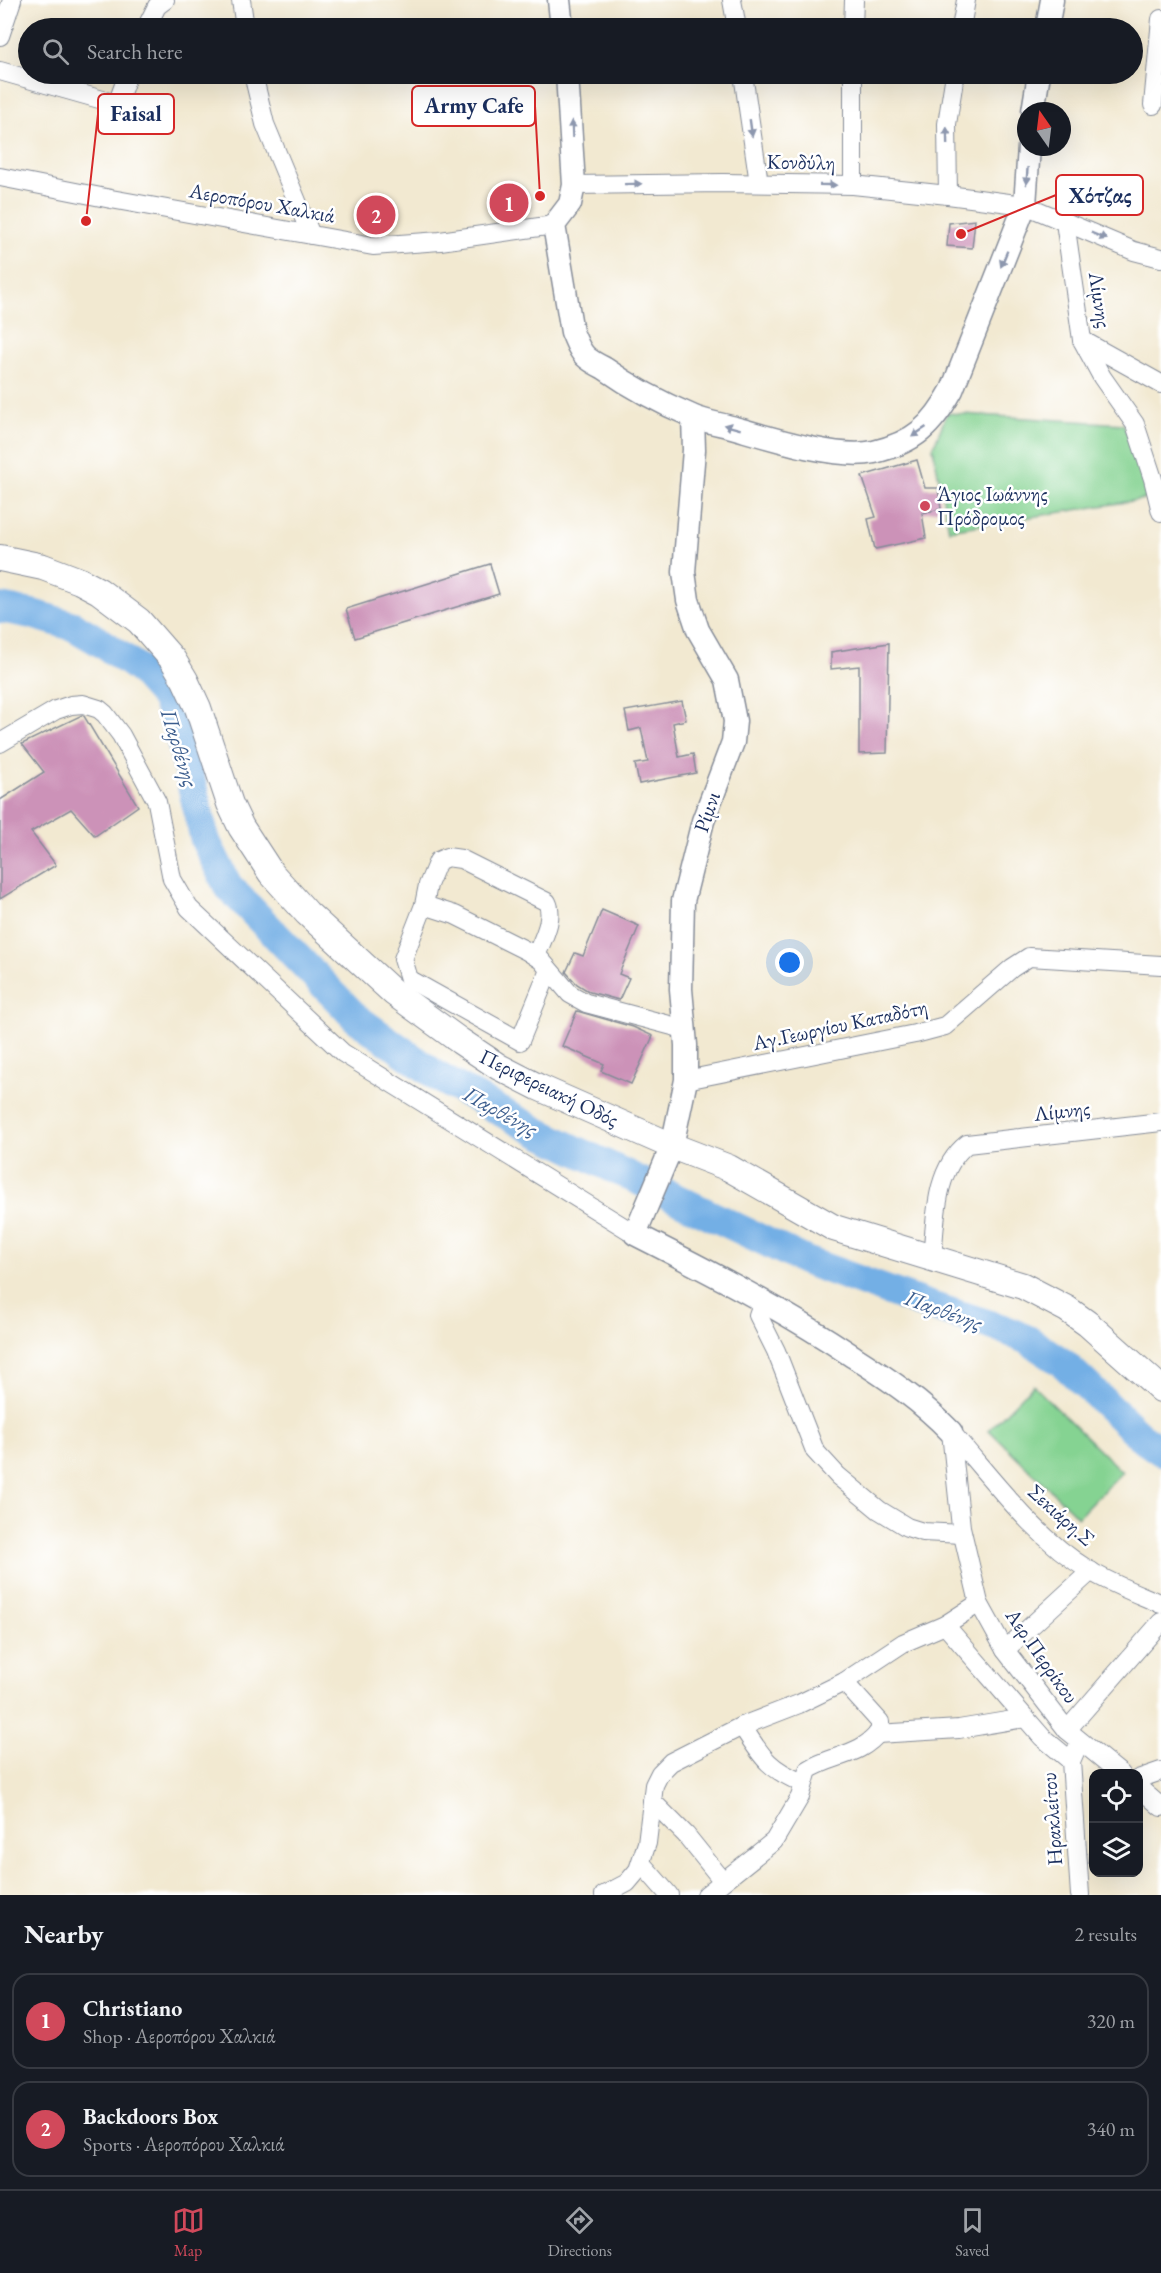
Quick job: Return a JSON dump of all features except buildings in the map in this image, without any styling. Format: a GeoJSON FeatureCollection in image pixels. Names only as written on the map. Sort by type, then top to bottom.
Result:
{"type":"FeatureCollection","features":[{"type":"Feature","properties":{"kind":"main road","name":"Περιφερειακή Οδός"},"geometry":{"type":"LineString","coordinates":[[0,558],[43,567],[80,581],[139,621],[173,660],[194,699],[230,804],[257,853],[271,873],[301,907],[394,993],[460,1041],[499,1067],[668,1158],[729,1168],[834,1228],[1023,1287],[1044,1296],[1088,1324],[1161,1389]]}},
{"type":"Feature","properties":{"kind":"street"},"geometry":{"type":"LineString","coordinates":[[0,36],[12,0]]}},
{"type":"Feature","properties":{"kind":"street"},"geometry":{"type":"LineString","coordinates":[[151,18],[157,6],[165,0]]}},
{"type":"Feature","properties":{"kind":"street"},"geometry":{"type":"LineString","coordinates":[[240,0],[243,18]]}},
{"type":"Feature","properties":{"kind":"street"},"geometry":{"type":"LineString","coordinates":[[559,0],[561,18]]}},
{"type":"Feature","properties":{"kind":"street"},"geometry":{"type":"LineString","coordinates":[[732,0],[735,18]]}},
{"type":"Feature","properties":{"kind":"street"},"geometry":{"type":"LineString","coordinates":[[854,0],[854,18]]}},
{"type":"Feature","properties":{"kind":"street"},"geometry":{"type":"LineString","coordinates":[[963,18],[966,0]]}},
{"type":"Feature","properties":{"kind":"street"},"geometry":{"type":"LineString","coordinates":[[1049,18],[1052,0]]}},
{"type":"Feature","properties":{"kind":"street"},"geometry":{"type":"LineString","coordinates":[[1153,105],[1161,19]]}},
{"type":"Feature","properties":{"kind":"street"},"geometry":{"type":"LineString","coordinates":[[0,71],[18,76]]}},
{"type":"Feature","properties":{"kind":"street"},"geometry":{"type":"LineString","coordinates":[[46,84],[117,104],[124,84]]}},
{"type":"Feature","properties":{"kind":"street"},"geometry":{"type":"LineString","coordinates":[[255,84],[265,124],[311,235]]}},
{"type":"Feature","properties":{"kind":"street"},"geometry":{"type":"LineString","coordinates":[[568,84],[574,185],[570,204],[554,225],[572,332],[585,356],[622,381],[693,417],[784,442],[850,454],[873,452],[886,448],[921,432],[932,422],[952,390],[1025,205],[1028,156]]}},
{"type":"Feature","properties":{"kind":"street"},"geometry":{"type":"LineString","coordinates":[[744,84],[759,183]]}},
{"type":"Feature","properties":{"kind":"street"},"geometry":{"type":"LineString","coordinates":[[853,84],[853,185]]}},
{"type":"Feature","properties":{"kind":"street"},"geometry":{"type":"LineString","coordinates":[[948,195],[947,124],[953,84]]}},
{"type":"Feature","properties":{"kind":"street"},"geometry":{"type":"LineString","coordinates":[[1034,102],[1037,84]]}},
{"type":"Feature","properties":{"kind":"street","name":"Αεροπόρου Χαλκιά"},"geometry":{"type":"LineString","coordinates":[[0,177],[111,200],[373,246],[554,225]]}},
{"type":"Feature","properties":{"kind":"street","name":"Κονδύλη"},"geometry":{"type":"LineString","coordinates":[[574,185],[759,183],[853,185],[948,195],[1025,205],[1134,251],[1161,258]]}},
{"type":"Feature","properties":{"kind":"street","name":"Λίμνης"},"geometry":{"type":"LineString","coordinates":[[1065,222],[1082,340],[1102,377],[1135,424],[1157,479],[1161,512]]}},
{"type":"Feature","properties":{"kind":"street"},"geometry":{"type":"LineString","coordinates":[[1082,340],[1161,384]]}},
{"type":"Feature","properties":{"kind":"street","name":"Ρίμνι"},"geometry":{"type":"LineString","coordinates":[[635,1234],[668,1158],[686,1080],[681,989],[683,901],[703,821],[733,742],[735,722],[727,680],[698,630],[688,600],[684,572],[694,450],[693,417]]}},
{"type":"Feature","properties":{"kind":"street"},"geometry":{"type":"LineString","coordinates":[[0,742],[56,710],[70,705],[83,704],[99,709],[121,735],[157,802],[172,879],[189,908],[344,1053],[635,1234],[730,1282],[827,1339],[908,1392],[928,1408],[951,1432]]}},
{"type":"Feature","properties":{"kind":"street"},"geometry":{"type":"LineString","coordinates":[[536,956],[549,920],[550,908],[547,902],[461,859],[447,857],[438,861],[403,959],[409,979],[520,1041],[549,970]]}},
{"type":"Feature","properties":{"kind":"street"},"geometry":{"type":"LineString","coordinates":[[424,905],[455,915],[536,956],[570,994],[586,1003],[684,1029]]}},
{"type":"Feature","properties":{"kind":"street","name":"Αγ.Γεωργίου Καταδότη"},"geometry":{"type":"LineString","coordinates":[[686,1080],[945,1026],[1012,968],[1029,957],[1161,965]]}},
{"type":"Feature","properties":{"kind":"street","name":"Λίμνης"},"geometry":{"type":"LineString","coordinates":[[932,1258],[938,1197],[951,1161],[967,1144],[1161,1122]]}},
{"type":"Feature","properties":{"kind":"street"},"geometry":{"type":"LineString","coordinates":[[763,1301],[758,1315],[776,1351],[815,1450],[879,1510],[907,1527],[923,1532],[962,1534]]}},
{"type":"Feature","properties":{"kind":"street","name":"Αερ.Περρίκου"},"geometry":{"type":"LineString","coordinates":[[951,1432],[962,1534],[980,1604],[1005,1650],[1073,1736],[1116,1769]]}},
{"type":"Feature","properties":{"kind":"street","name":"Σεκιάρη.Σ"},"geometry":{"type":"LineString","coordinates":[[951,1432],[1030,1522],[1064,1552],[1091,1571],[1161,1604]]}},
{"type":"Feature","properties":{"kind":"street"},"geometry":{"type":"LineString","coordinates":[[1005,1650],[1091,1571]]}},
{"type":"Feature","properties":{"kind":"street"},"geometry":{"type":"LineString","coordinates":[[604,1895],[627,1883],[638,1870],[647,1843],[654,1785],[660,1773],[671,1762],[742,1726],[799,1704],[844,1682],[903,1643],[945,1625],[980,1604]]}},
{"type":"Feature","properties":{"kind":"street","name":"Ηρακλείτου"},"geometry":{"type":"LineString","coordinates":[[1080,1895],[1071,1761],[1073,1736],[1161,1622]]}},
{"type":"Feature","properties":{"kind":"street"},"geometry":{"type":"LineString","coordinates":[[945,1625],[1042,1737],[1071,1761]]}},
{"type":"Feature","properties":{"kind":"street"},"geometry":{"type":"LineString","coordinates":[[706,1895],[774,1841],[800,1797],[808,1770],[826,1761],[852,1754],[877,1734],[880,1722],[844,1682]]}},
{"type":"Feature","properties":{"kind":"street"},"geometry":{"type":"LineString","coordinates":[[877,1734],[959,1730],[1025,1718]]}},
{"type":"Feature","properties":{"kind":"street"},"geometry":{"type":"LineString","coordinates":[[742,1726],[766,1762],[784,1775],[803,1783]]}},
{"type":"Feature","properties":{"kind":"street"},"geometry":{"type":"LineString","coordinates":[[1143,1777],[1161,1771]]}},
{"type":"Feature","properties":{"kind":"street"},"geometry":{"type":"LineString","coordinates":[[1143,1791],[1161,1807]]}},
{"type":"Feature","properties":{"kind":"street"},"geometry":{"type":"LineString","coordinates":[[652,1801],[686,1835],[723,1881]]}},
{"type":"Feature","properties":{"kind":"street"},"geometry":{"type":"LineString","coordinates":[[641,1863],[669,1895]]}},
{"type":"Feature","properties":{"kind":"green space"},"geometry":{"type":"Polygon","coordinates":[[[947,413],[1123,424],[1158,497],[949,530],[933,448],[947,413]]]}},
{"type":"Feature","properties":{"kind":"green space"},"geometry":{"type":"Polygon","coordinates":[[[1033,1385],[1122,1472],[1078,1517],[989,1430],[1033,1385]]]}},
{"type":"Feature","properties":{"kind":"waterway","name":"Παρθένης"},"geometry":{"type":"LineString","coordinates":[[0,608],[32,614],[73,626],[139,669],[165,698],[179,731],[205,840],[228,886],[356,1018],[440,1078],[538,1132],[806,1261],[927,1305],[1003,1329],[1028,1340],[1063,1363],[1142,1438],[1161,1451]]}},
{"type":"Feature","properties":{"kind":"place","name":"Army Cafe"},"geometry":{"type":"Point","coordinates":[540,196]}},
{"type":"Feature","properties":{"kind":"place","name":"Christiano"},"geometry":{"type":"Point","coordinates":[509,203]}},
{"type":"Feature","properties":{"kind":"place","name":"Backdoors Box"},"geometry":{"type":"Point","coordinates":[376,215]}},
{"type":"Feature","properties":{"kind":"place","name":"Faisal"},"geometry":{"type":"Point","coordinates":[86,221]}},
{"type":"Feature","properties":{"kind":"place","name":"Χότζας"},"geometry":{"type":"Point","coordinates":[961,234]}},
{"type":"Feature","properties":{"kind":"place","name":"Άγιος Ιωάννης Πρόδρομος"},"geometry":{"type":"Point","coordinates":[925,506]}}]}
